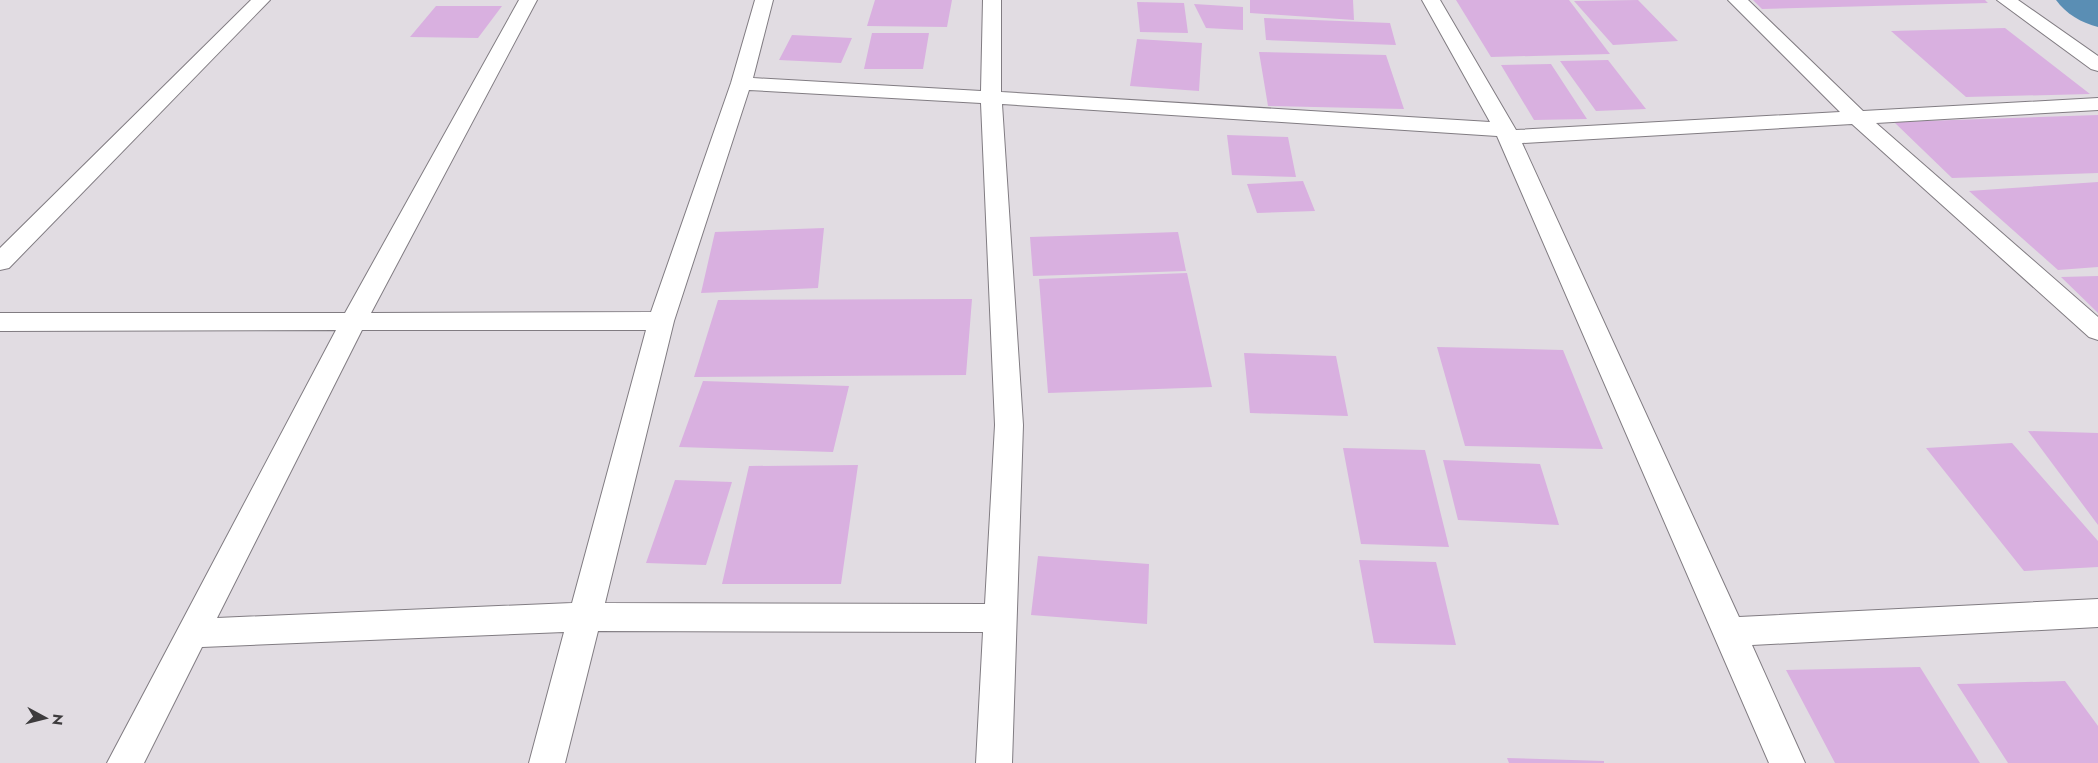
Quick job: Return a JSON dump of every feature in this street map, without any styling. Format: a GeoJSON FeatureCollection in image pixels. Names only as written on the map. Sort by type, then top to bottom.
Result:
{"type":"FeatureCollection","features":[{"type":"Feature","properties":{"kind":"street"},"geometry":{"type":"LineString","coordinates":[[0,262],[261,0]]}},
{"type":"Feature","properties":{"kind":"street"},"geometry":{"type":"LineString","coordinates":[[125,763],[354,322],[528,0]]}},
{"type":"Feature","properties":{"kind":"street"},"geometry":{"type":"LineString","coordinates":[[547,763],[661,321],[741,83],[764,0]]}},
{"type":"Feature","properties":{"kind":"street"},"geometry":{"type":"LineString","coordinates":[[992,0],[991,98],[1009,425],[994,763]]}},
{"type":"Feature","properties":{"kind":"street"},"geometry":{"type":"LineString","coordinates":[[1431,0],[1506,133],[1786,763]]}},
{"type":"Feature","properties":{"kind":"street"},"geometry":{"type":"LineString","coordinates":[[1737,0],[1857,117],[2098,331]]}},
{"type":"Feature","properties":{"kind":"street"},"geometry":{"type":"LineString","coordinates":[[2006,0],[2098,65]]}},
{"type":"Feature","properties":{"kind":"street"},"geometry":{"type":"LineString","coordinates":[[741,83],[1506,133],[2098,104]]}},
{"type":"Feature","properties":{"kind":"street"},"geometry":{"type":"LineString","coordinates":[[0,322],[661,321]]}},
{"type":"Feature","properties":{"kind":"street"},"geometry":{"type":"LineString","coordinates":[[1728,632],[2098,613]]}},
{"type":"Feature","properties":{"kind":"street"},"geometry":{"type":"LineString","coordinates":[[191,633],[585,617],[1001,618]]}},
{"type":"Feature","properties":{"kind":"building"},"geometry":{"type":"Polygon","coordinates":[[[875,0],[952,0],[947,27],[867,26],[875,0]]]}},
{"type":"Feature","properties":{"kind":"building"},"geometry":{"type":"Polygon","coordinates":[[[1250,0],[1353,0],[1354,20],[1250,13],[1250,0]]]}},
{"type":"Feature","properties":{"kind":"building"},"geometry":{"type":"Polygon","coordinates":[[[1456,0],[1569,0],[1610,54],[1491,57],[1456,0]]]}},
{"type":"Feature","properties":{"kind":"building"},"geometry":{"type":"Polygon","coordinates":[[[1638,0],[1678,41],[1613,45],[1574,1],[1638,0]]]}},
{"type":"Feature","properties":{"kind":"building"},"geometry":{"type":"Polygon","coordinates":[[[1753,0],[1985,0],[1988,3],[1762,9],[1753,0]]]}},
{"type":"Feature","properties":{"kind":"building"},"geometry":{"type":"Polygon","coordinates":[[[1137,2],[1184,3],[1188,33],[1140,32],[1137,2]]]}},
{"type":"Feature","properties":{"kind":"building"},"geometry":{"type":"Polygon","coordinates":[[[1194,4],[1243,7],[1243,30],[1206,28],[1194,4]]]}},
{"type":"Feature","properties":{"kind":"building"},"geometry":{"type":"Polygon","coordinates":[[[436,6],[502,6],[478,38],[410,37],[436,6]]]}},
{"type":"Feature","properties":{"kind":"building"},"geometry":{"type":"Polygon","coordinates":[[[1264,18],[1390,23],[1396,45],[1266,40],[1264,18]]]}},
{"type":"Feature","properties":{"kind":"building"},"geometry":{"type":"Polygon","coordinates":[[[2005,28],[2090,94],[1966,97],[1891,31],[2005,28]]]}},
{"type":"Feature","properties":{"kind":"building"},"geometry":{"type":"Polygon","coordinates":[[[872,33],[929,33],[923,69],[864,69],[872,33]]]}},
{"type":"Feature","properties":{"kind":"building"},"geometry":{"type":"Polygon","coordinates":[[[792,35],[852,38],[841,63],[779,60],[792,35]]]}},
{"type":"Feature","properties":{"kind":"building"},"geometry":{"type":"Polygon","coordinates":[[[1137,39],[1202,43],[1199,91],[1130,86],[1137,39]]]}},
{"type":"Feature","properties":{"kind":"building"},"geometry":{"type":"Polygon","coordinates":[[[1259,52],[1386,55],[1404,109],[1268,106],[1259,52]]]}},
{"type":"Feature","properties":{"kind":"building"},"geometry":{"type":"Polygon","coordinates":[[[1608,60],[1646,109],[1596,111],[1560,61],[1608,60]]]}},
{"type":"Feature","properties":{"kind":"building"},"geometry":{"type":"Polygon","coordinates":[[[1551,64],[1587,119],[1534,120],[1501,65],[1551,64]]]}},
{"type":"Feature","properties":{"kind":"building"},"geometry":{"type":"Polygon","coordinates":[[[2098,115],[2098,173],[1952,178],[1894,122],[2098,115]]]}},
{"type":"Feature","properties":{"kind":"building"},"geometry":{"type":"Polygon","coordinates":[[[1227,135],[1288,137],[1296,177],[1232,175],[1227,135]]]}},
{"type":"Feature","properties":{"kind":"building"},"geometry":{"type":"Polygon","coordinates":[[[1303,181],[1315,211],[1257,213],[1247,184],[1303,181]]]}},
{"type":"Feature","properties":{"kind":"building"},"geometry":{"type":"Polygon","coordinates":[[[2098,182],[2098,267],[2058,270],[1969,191],[2098,182]]]}},
{"type":"Feature","properties":{"kind":"building"},"geometry":{"type":"Polygon","coordinates":[[[824,228],[818,288],[701,293],[715,232],[824,228]]]}},
{"type":"Feature","properties":{"kind":"building"},"geometry":{"type":"Polygon","coordinates":[[[1178,232],[1186,271],[1033,276],[1030,237],[1178,232]]]}},
{"type":"Feature","properties":{"kind":"building"},"geometry":{"type":"Polygon","coordinates":[[[1187,273],[1212,387],[1048,393],[1039,279],[1187,273]]]}},
{"type":"Feature","properties":{"kind":"building"},"geometry":{"type":"Polygon","coordinates":[[[2098,276],[2098,313],[2061,277],[2098,276]]]}},
{"type":"Feature","properties":{"kind":"building"},"geometry":{"type":"Polygon","coordinates":[[[972,299],[966,375],[694,377],[718,300],[972,299]]]}},
{"type":"Feature","properties":{"kind":"building"},"geometry":{"type":"Polygon","coordinates":[[[1437,347],[1563,350],[1603,449],[1465,446],[1437,347]]]}},
{"type":"Feature","properties":{"kind":"building"},"geometry":{"type":"Polygon","coordinates":[[[1244,353],[1336,356],[1348,416],[1250,413],[1244,353]]]}},
{"type":"Feature","properties":{"kind":"building"},"geometry":{"type":"Polygon","coordinates":[[[703,381],[849,386],[833,452],[679,447],[703,381]]]}},
{"type":"Feature","properties":{"kind":"building"},"geometry":{"type":"Polygon","coordinates":[[[2028,431],[2098,433],[2098,525],[2028,431]]]}},
{"type":"Feature","properties":{"kind":"building"},"geometry":{"type":"Polygon","coordinates":[[[2012,443],[2098,541],[2098,567],[2024,571],[1926,448],[2012,443]]]}},
{"type":"Feature","properties":{"kind":"building"},"geometry":{"type":"Polygon","coordinates":[[[1343,448],[1425,450],[1449,547],[1361,544],[1343,448]]]}},
{"type":"Feature","properties":{"kind":"building"},"geometry":{"type":"Polygon","coordinates":[[[1443,460],[1540,464],[1559,525],[1458,520],[1443,460]]]}},
{"type":"Feature","properties":{"kind":"building"},"geometry":{"type":"Polygon","coordinates":[[[858,465],[841,584],[722,584],[749,466],[858,465]]]}},
{"type":"Feature","properties":{"kind":"building"},"geometry":{"type":"Polygon","coordinates":[[[675,480],[732,482],[706,565],[646,563],[675,480]]]}},
{"type":"Feature","properties":{"kind":"building"},"geometry":{"type":"Polygon","coordinates":[[[1038,556],[1149,564],[1147,624],[1031,615],[1038,556]]]}},
{"type":"Feature","properties":{"kind":"building"},"geometry":{"type":"Polygon","coordinates":[[[1359,560],[1436,562],[1456,645],[1374,643],[1359,560]]]}},
{"type":"Feature","properties":{"kind":"building"},"geometry":{"type":"Polygon","coordinates":[[[1920,667],[1980,763],[1835,763],[1786,670],[1920,667]]]}},
{"type":"Feature","properties":{"kind":"building"},"geometry":{"type":"Polygon","coordinates":[[[2065,681],[2098,726],[2098,763],[2008,763],[1957,684],[2065,681]]]}},
{"type":"Feature","properties":{"kind":"building"},"geometry":{"type":"Polygon","coordinates":[[[1507,758],[1604,761],[1604,763],[1509,763],[1507,758]]]}},
{"type":"Feature","properties":{"kind":"waterway"},"geometry":{"type":"LineString","coordinates":[[2074,0],[2098,16]]}}]}
